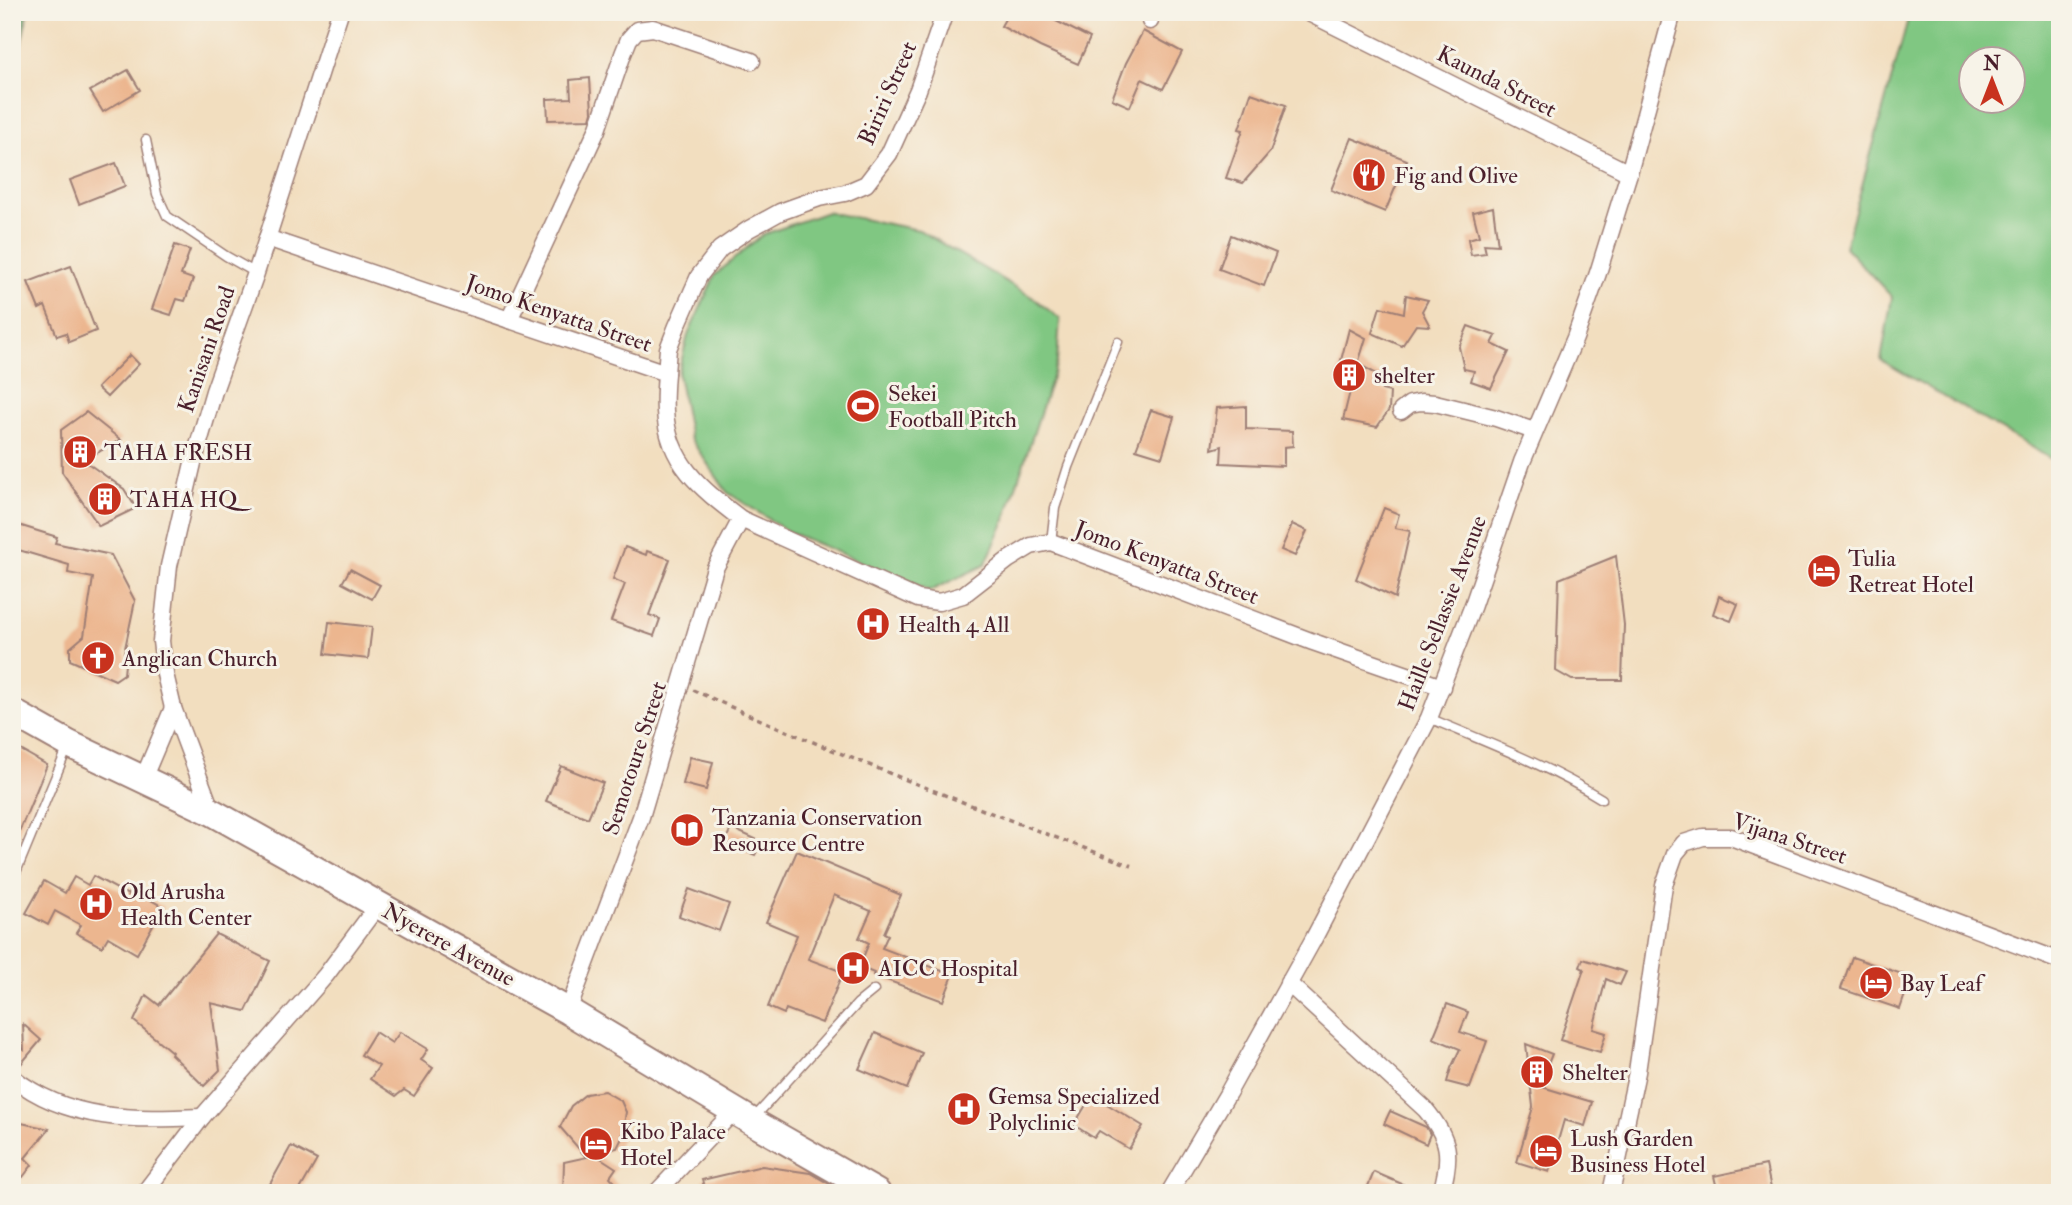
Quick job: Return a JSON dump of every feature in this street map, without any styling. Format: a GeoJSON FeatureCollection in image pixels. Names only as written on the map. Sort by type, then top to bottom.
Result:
{"type":"FeatureCollection","features":[{"type":"Feature","properties":{"kind":"main road","name":"Nyerere Avenue"},"geometry":{"type":"LineString","coordinates":[[12,712],[69,744],[212,812],[568,1011],[877,1193]]}},
{"type":"Feature","properties":{"kind":"street","name":"Kanisani Road"},"geometry":{"type":"LineString","coordinates":[[212,812],[173,708],[165,674],[161,641],[169,566],[193,463],[214,391],[256,273],[340,12]]}},
{"type":"Feature","properties":{"kind":"street","name":"Biriri Street"},"geometry":{"type":"LineString","coordinates":[[666,373],[668,349],[677,326],[699,276],[720,249],[780,212],[866,184],[889,154],[918,90],[945,12]]}},
{"type":"Feature","properties":{"kind":"street","name":"Kaunda Street"},"geometry":{"type":"LineString","coordinates":[[1307,12],[1629,173]]}},
{"type":"Feature","properties":{"kind":"street","name":"Haille Sellassie Avenue"},"geometry":{"type":"LineString","coordinates":[[1170,1193],[1334,901],[1429,718],[1473,605],[1534,431],[1586,309],[1629,173],[1673,12]]}},
{"type":"Feature","properties":{"kind":"street"},"geometry":{"type":"LineString","coordinates":[[509,320],[597,130],[629,39],[637,30],[653,28],[752,61]]}},
{"type":"Feature","properties":{"kind":"street","name":"Jomo Kenyatta Street"},"geometry":{"type":"LineString","coordinates":[[267,238],[666,373],[665,413],[671,443],[685,470],[717,501],[741,519],[918,599],[939,601],[963,595],[1031,546],[1051,542],[1313,642],[1442,687]]}},
{"type":"Feature","properties":{"kind":"street"},"geometry":{"type":"LineString","coordinates":[[1401,411],[1410,404],[1435,403],[1496,418],[1534,431]]}},
{"type":"Feature","properties":{"kind":"street","name":"Semotoure Street"},"geometry":{"type":"LineString","coordinates":[[568,1011],[641,817],[715,568],[741,519]]}},
{"type":"Feature","properties":{"kind":"street"},"geometry":{"type":"LineString","coordinates":[[143,779],[173,708]]}},
{"type":"Feature","properties":{"kind":"street","name":"Vijana Street"},"geometry":{"type":"LineString","coordinates":[[1613,1192],[1637,1072],[1664,885],[1675,854],[1684,843],[1703,837],[1731,837],[2060,961]]}},
{"type":"Feature","properties":{"kind":"street"},"geometry":{"type":"LineString","coordinates":[[144,1193],[202,1117],[326,975],[378,905]]}},
{"type":"Feature","properties":{"kind":"street"},"geometry":{"type":"LineString","coordinates":[[1289,983],[1425,1109],[1440,1127],[1447,1150],[1447,1168],[1441,1193]]}},
{"type":"Feature","properties":{"kind":"street"},"geometry":{"type":"LineString","coordinates":[[12,1077],[51,1102],[102,1117],[202,1117]]}},
{"type":"Feature","properties":{"kind":"street"},"geometry":{"type":"LineString","coordinates":[[656,1193],[743,1116]]}},
{"type":"Feature","properties":{"kind":"lane"},"geometry":{"type":"LineString","coordinates":[[146,140],[157,194],[167,216],[256,273]]}},
{"type":"Feature","properties":{"kind":"lane"},"geometry":{"type":"LineString","coordinates":[[1051,542],[1055,508],[1068,467],[1118,342]]}},
{"type":"Feature","properties":{"kind":"lane"},"geometry":{"type":"LineString","coordinates":[[1429,718],[1538,763],[1602,799]]}},
{"type":"Feature","properties":{"kind":"lane"},"geometry":{"type":"LineString","coordinates":[[12,882],[69,744]]}},
{"type":"Feature","properties":{"kind":"lane"},"geometry":{"type":"LineString","coordinates":[[743,1116],[874,990]]}},
{"type":"Feature","properties":{"kind":"path"},"geometry":{"type":"LineString","coordinates":[[681,685],[788,733],[958,801],[1132,866]]}},
{"type":"Feature","properties":{"kind":"green space"},"geometry":{"type":"Polygon","coordinates":[[[12,12],[28,12],[12,86],[12,12]]]}},
{"type":"Feature","properties":{"kind":"green space"},"geometry":{"type":"Polygon","coordinates":[[[1910,12],[2060,12],[2060,464],[1881,360],[1892,297],[1845,247],[1910,12]]]}},
{"type":"Feature","properties":{"kind":"green space","name":"Sekei Football Pitch"},"geometry":{"type":"Polygon","coordinates":[[[827,212],[919,230],[1032,297],[1060,319],[1057,362],[1004,523],[985,565],[930,591],[787,531],[727,492],[690,438],[678,374],[688,335],[715,275],[762,235],[827,212]]]}},
{"type":"Feature","properties":{"kind":"building"},"geometry":{"type":"Polygon","coordinates":[[[1009,12],[1059,12],[1054,20],[1090,38],[1078,64],[1001,26],[1009,12]]]}},
{"type":"Feature","properties":{"kind":"building"},"geometry":{"type":"Polygon","coordinates":[[[1143,31],[1182,52],[1163,89],[1142,79],[1130,107],[1112,99],[1126,63],[1143,31]]]}},
{"type":"Feature","properties":{"kind":"building"},"geometry":{"type":"Polygon","coordinates":[[[128,70],[140,90],[103,112],[90,91],[128,70]]]}},
{"type":"Feature","properties":{"kind":"building"},"geometry":{"type":"Polygon","coordinates":[[[590,78],[590,119],[548,120],[547,99],[571,98],[570,80],[590,78]]]}},
{"type":"Feature","properties":{"kind":"building"},"geometry":{"type":"Polygon","coordinates":[[[1251,93],[1286,105],[1270,152],[1243,183],[1226,178],[1243,130],[1239,129],[1251,93]]]}},
{"type":"Feature","properties":{"kind":"building","name":"Fig and Olive"},"geometry":{"type":"Polygon","coordinates":[[[1352,138],[1407,160],[1385,212],[1331,190],[1352,138]]]}},
{"type":"Feature","properties":{"kind":"building"},"geometry":{"type":"Polygon","coordinates":[[[116,163],[125,186],[79,204],[70,180],[116,163]]]}},
{"type":"Feature","properties":{"kind":"building"},"geometry":{"type":"Polygon","coordinates":[[[1493,207],[1498,245],[1484,244],[1486,253],[1471,255],[1468,239],[1479,236],[1473,212],[1493,207]]]}},
{"type":"Feature","properties":{"kind":"building"},"geometry":{"type":"Polygon","coordinates":[[[1231,235],[1276,253],[1264,286],[1219,269],[1231,235]]]}},
{"type":"Feature","properties":{"kind":"building"},"geometry":{"type":"Polygon","coordinates":[[[175,245],[190,250],[181,275],[193,279],[185,301],[177,299],[171,315],[152,309],[175,245]]]}},
{"type":"Feature","properties":{"kind":"building"},"geometry":{"type":"Polygon","coordinates":[[[71,266],[96,331],[69,342],[66,333],[57,336],[45,306],[39,309],[28,282],[71,266]]]}},
{"type":"Feature","properties":{"kind":"building"},"geometry":{"type":"Polygon","coordinates":[[[1406,295],[1428,300],[1422,311],[1430,326],[1416,325],[1402,346],[1372,333],[1380,307],[1404,313],[1406,295]]]}},
{"type":"Feature","properties":{"kind":"building"},"geometry":{"type":"Polygon","coordinates":[[[1468,326],[1496,336],[1492,344],[1509,352],[1491,388],[1471,381],[1474,371],[1464,369],[1459,347],[1468,326]]]}},
{"type":"Feature","properties":{"kind":"building","name":"shelter"},"geometry":{"type":"Polygon","coordinates":[[[1349,329],[1366,338],[1358,364],[1386,379],[1382,390],[1390,392],[1389,410],[1377,427],[1343,420],[1353,379],[1336,380],[1349,329]]]}},
{"type":"Feature","properties":{"kind":"building"},"geometry":{"type":"Polygon","coordinates":[[[130,355],[139,364],[107,397],[97,388],[130,355]]]}},
{"type":"Feature","properties":{"kind":"building"},"geometry":{"type":"Polygon","coordinates":[[[1246,406],[1246,429],[1292,431],[1293,446],[1284,447],[1284,466],[1221,463],[1222,446],[1212,449],[1217,408],[1246,406]]]}},
{"type":"Feature","properties":{"kind":"building"},"geometry":{"type":"Polygon","coordinates":[[[1151,410],[1174,417],[1162,457],[1136,449],[1151,410]]]}},
{"type":"Feature","properties":{"kind":"building"},"geometry":{"type":"Polygon","coordinates":[[[86,412],[121,440],[83,460],[124,489],[136,508],[99,526],[62,472],[61,430],[86,412]]]}},
{"type":"Feature","properties":{"kind":"building"},"geometry":{"type":"Polygon","coordinates":[[[1384,508],[1399,514],[1395,528],[1410,531],[1395,598],[1356,579],[1384,508]]]}},
{"type":"Feature","properties":{"kind":"building"},"geometry":{"type":"Polygon","coordinates":[[[12,523],[57,537],[55,543],[111,555],[135,601],[124,653],[124,674],[115,680],[70,660],[70,648],[84,636],[93,578],[68,573],[69,565],[12,548],[12,523]]]}},
{"type":"Feature","properties":{"kind":"building"},"geometry":{"type":"Polygon","coordinates":[[[1292,524],[1307,531],[1295,556],[1281,550],[1292,524]]]}},
{"type":"Feature","properties":{"kind":"building"},"geometry":{"type":"Polygon","coordinates":[[[625,547],[646,555],[647,551],[670,559],[649,615],[660,619],[654,636],[611,621],[625,584],[613,579],[625,547]]]}},
{"type":"Feature","properties":{"kind":"building"},"geometry":{"type":"Polygon","coordinates":[[[1616,556],[1624,625],[1622,680],[1572,680],[1556,671],[1559,579],[1616,556]]]}},
{"type":"Feature","properties":{"kind":"building"},"geometry":{"type":"Polygon","coordinates":[[[350,569],[380,585],[372,599],[342,583],[350,569]]]}},
{"type":"Feature","properties":{"kind":"building"},"geometry":{"type":"Polygon","coordinates":[[[1719,596],[1738,604],[1731,621],[1713,614],[1719,596]]]}},
{"type":"Feature","properties":{"kind":"building"},"geometry":{"type":"Polygon","coordinates":[[[329,622],[372,627],[368,659],[325,654],[329,622]]]}},
{"type":"Feature","properties":{"kind":"building"},"geometry":{"type":"Polygon","coordinates":[[[12,745],[47,765],[13,847],[12,847],[12,745]]]}},
{"type":"Feature","properties":{"kind":"building"},"geometry":{"type":"Polygon","coordinates":[[[690,757],[713,762],[706,790],[683,784],[690,757]]]}},
{"type":"Feature","properties":{"kind":"building"},"geometry":{"type":"Polygon","coordinates":[[[561,766],[603,783],[588,818],[546,801],[561,766]]]}},
{"type":"Feature","properties":{"kind":"building"},"geometry":{"type":"Polygon","coordinates":[[[731,828],[762,842],[755,855],[725,842],[731,828]]]}},
{"type":"Feature","properties":{"kind":"building"},"geometry":{"type":"Polygon","coordinates":[[[797,851],[901,895],[884,933],[888,935],[882,948],[953,975],[943,1001],[873,975],[874,973],[859,967],[869,943],[859,938],[871,911],[834,895],[808,959],[843,972],[822,1023],[786,1009],[784,1014],[768,1007],[797,935],[766,922],[797,851]]]}},
{"type":"Feature","properties":{"kind":"building"},"geometry":{"type":"Polygon","coordinates":[[[93,876],[128,895],[131,889],[163,907],[137,954],[108,937],[102,947],[76,933],[81,925],[55,911],[48,925],[26,913],[44,881],[65,893],[74,877],[88,885],[93,876]]]}},
{"type":"Feature","properties":{"kind":"building"},"geometry":{"type":"Polygon","coordinates":[[[689,889],[729,904],[719,931],[679,916],[689,889]]]}},
{"type":"Feature","properties":{"kind":"building"},"geometry":{"type":"Polygon","coordinates":[[[216,934],[270,961],[246,1011],[211,1003],[220,1070],[204,1086],[172,1052],[134,1021],[146,995],[159,1005],[216,934]]]}},
{"type":"Feature","properties":{"kind":"building","name":"Bay Leaf"},"geometry":{"type":"Polygon","coordinates":[[[1852,957],[1911,977],[1900,1009],[1841,989],[1852,957]]]}},
{"type":"Feature","properties":{"kind":"building"},"geometry":{"type":"Polygon","coordinates":[[[1583,959],[1626,972],[1620,985],[1606,979],[1593,1029],[1606,1033],[1600,1052],[1560,1040],[1584,969],[1580,967],[1583,959]]]}},
{"type":"Feature","properties":{"kind":"building"},"geometry":{"type":"Polygon","coordinates":[[[1447,1004],[1468,1012],[1460,1032],[1487,1041],[1470,1088],[1447,1082],[1460,1049],[1433,1038],[1447,1004]]]}},
{"type":"Feature","properties":{"kind":"building"},"geometry":{"type":"Polygon","coordinates":[[[23,1024],[41,1040],[20,1065],[12,1058],[12,1040],[24,1050],[23,1024]]]}},
{"type":"Feature","properties":{"kind":"building"},"geometry":{"type":"Polygon","coordinates":[[[375,1032],[392,1043],[400,1032],[428,1049],[421,1060],[433,1068],[414,1096],[404,1090],[396,1096],[370,1079],[379,1066],[361,1055],[375,1032]]]}},
{"type":"Feature","properties":{"kind":"building"},"geometry":{"type":"Polygon","coordinates":[[[875,1033],[922,1053],[907,1089],[859,1069],[875,1033]]]}},
{"type":"Feature","properties":{"kind":"building"},"geometry":{"type":"Polygon","coordinates":[[[1526,1044],[1552,1054],[1539,1086],[1592,1102],[1585,1126],[1564,1120],[1549,1172],[1517,1162],[1533,1107],[1526,1044]]]}},
{"type":"Feature","properties":{"kind":"building","name":"Kibo Palace Hotel"},"geometry":{"type":"Polygon","coordinates":[[[604,1091],[621,1101],[626,1112],[622,1138],[617,1148],[585,1156],[560,1127],[571,1106],[586,1094],[604,1091]]]}},
{"type":"Feature","properties":{"kind":"building"},"geometry":{"type":"Polygon","coordinates":[[[1092,1095],[1143,1126],[1129,1149],[1099,1131],[1094,1138],[1074,1125],[1092,1095]]]}},
{"type":"Feature","properties":{"kind":"building"},"geometry":{"type":"Polygon","coordinates":[[[1390,1111],[1426,1127],[1430,1134],[1426,1144],[1384,1124],[1390,1111]]]}},
{"type":"Feature","properties":{"kind":"building"},"geometry":{"type":"Polygon","coordinates":[[[12,1121],[49,1129],[25,1158],[32,1165],[23,1177],[12,1172],[12,1121]]]}},
{"type":"Feature","properties":{"kind":"building"},"geometry":{"type":"Polygon","coordinates":[[[291,1146],[317,1160],[298,1193],[265,1193],[291,1146]]]}},
{"type":"Feature","properties":{"kind":"building"},"geometry":{"type":"Polygon","coordinates":[[[596,1155],[616,1168],[610,1177],[625,1193],[563,1193],[564,1162],[596,1155]]]}},
{"type":"Feature","properties":{"kind":"building"},"geometry":{"type":"Polygon","coordinates":[[[1766,1165],[1772,1193],[1718,1193],[1714,1176],[1766,1165]]]}},
{"type":"Feature","properties":{"kind":"building"},"geometry":{"type":"Polygon","coordinates":[[[762,1166],[810,1173],[845,1193],[706,1193],[702,1180],[762,1166]]]}},
{"type":"Feature","properties":{"kind":"building"},"geometry":{"type":"Polygon","coordinates":[[[1374,1172],[1423,1193],[1365,1193],[1374,1172]]]}},
{"type":"Feature","properties":{"kind":"place","name":"Fig and Olive"},"geometry":{"type":"Point","coordinates":[1369,175]}},
{"type":"Feature","properties":{"kind":"place","name":"shelter"},"geometry":{"type":"Point","coordinates":[1349,375]}},
{"type":"Feature","properties":{"kind":"place","name":"Sekei Football Pitch"},"geometry":{"type":"Point","coordinates":[863,406]}},
{"type":"Feature","properties":{"kind":"place","name":"TAHA FRESH"},"geometry":{"type":"Point","coordinates":[80,452]}},
{"type":"Feature","properties":{"kind":"place","name":"TAHA HQ"},"geometry":{"type":"Point","coordinates":[105,499]}},
{"type":"Feature","properties":{"kind":"place","name":"Tulia Retreat Hotel"},"geometry":{"type":"Point","coordinates":[1824,571]}},
{"type":"Feature","properties":{"kind":"place","name":"Health 4 All"},"geometry":{"type":"Point","coordinates":[873,624]}},
{"type":"Feature","properties":{"kind":"place","name":"Anglican Church"},"geometry":{"type":"Point","coordinates":[98,658]}},
{"type":"Feature","properties":{"kind":"place","name":"Tanzania Conservation Resource Centre"},"geometry":{"type":"Point","coordinates":[687,830]}},
{"type":"Feature","properties":{"kind":"place","name":"Old Arusha Health Center"},"geometry":{"type":"Point","coordinates":[96,904]}},
{"type":"Feature","properties":{"kind":"place","name":"AICC Hospital"},"geometry":{"type":"Point","coordinates":[853,968]}},
{"type":"Feature","properties":{"kind":"place","name":"Bay Leaf"},"geometry":{"type":"Point","coordinates":[1876,983]}},
{"type":"Feature","properties":{"kind":"place","name":"Shelter"},"geometry":{"type":"Point","coordinates":[1537,1072]}},
{"type":"Feature","properties":{"kind":"place","name":"Gemsa Specialized Polyclinic"},"geometry":{"type":"Point","coordinates":[964,1109]}},
{"type":"Feature","properties":{"kind":"place","name":"Kibo Palace Hotel"},"geometry":{"type":"Point","coordinates":[596,1144]}},
{"type":"Feature","properties":{"kind":"place","name":"Lush Garden Business Hotel"},"geometry":{"type":"Point","coordinates":[1546,1151]}}]}
